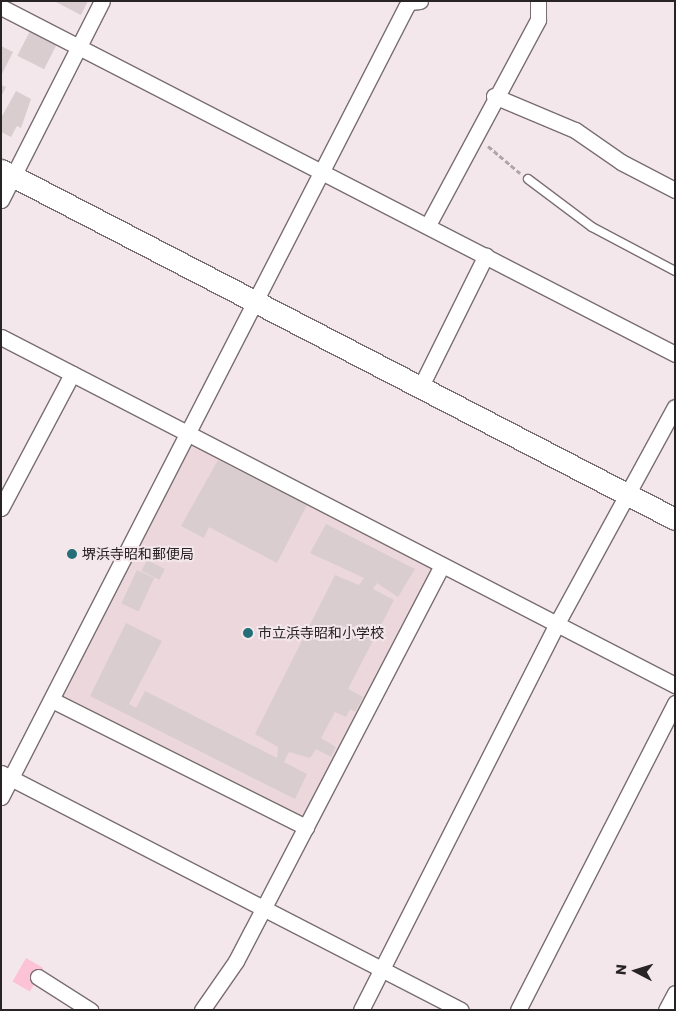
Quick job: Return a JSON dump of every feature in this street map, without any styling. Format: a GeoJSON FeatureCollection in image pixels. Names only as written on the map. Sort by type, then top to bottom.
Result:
{"type":"FeatureCollection","features":[{"type":"Feature","properties":{"kind":"street"},"geometry":{"type":"LineString","coordinates":[[1,200],[7,173],[102,1]]}},
{"type":"Feature","properties":{"kind":"street"},"geometry":{"type":"LineString","coordinates":[[1,797],[6,776],[54,701],[323,172],[400,4],[420,1]]}},
{"type":"Feature","properties":{"kind":"street"},"geometry":{"type":"LineString","coordinates":[[428,225],[494,96],[538,20],[538,1]]}},
{"type":"Feature","properties":{"kind":"street"},"geometry":{"type":"LineString","coordinates":[[1,7],[428,225],[675,354]]}},
{"type":"Feature","properties":{"kind":"street"},"geometry":{"type":"LineString","coordinates":[[494,96],[575,130],[621,162],[675,190]]}},
{"type":"Feature","properties":{"kind":"street"},"geometry":{"type":"LineString","coordinates":[[7,173],[675,519]]}},
{"type":"Feature","properties":{"kind":"street"},"geometry":{"type":"LineString","coordinates":[[420,388],[486,255]]}},
{"type":"Feature","properties":{"kind":"street"},"geometry":{"type":"LineString","coordinates":[[1,337],[675,685]]}},
{"type":"Feature","properties":{"kind":"street"},"geometry":{"type":"LineString","coordinates":[[1,508],[72,374]]}},
{"type":"Feature","properties":{"kind":"street"},"geometry":{"type":"LineString","coordinates":[[361,1010],[556,625],[629,496],[675,407]]}},
{"type":"Feature","properties":{"kind":"street"},"geometry":{"type":"LineString","coordinates":[[202,1010],[236,961],[442,566]]}},
{"type":"Feature","properties":{"kind":"street"},"geometry":{"type":"LineString","coordinates":[[54,701],[306,827]]}},
{"type":"Feature","properties":{"kind":"street"},"geometry":{"type":"LineString","coordinates":[[518,1010],[675,703]]}},
{"type":"Feature","properties":{"kind":"street"},"geometry":{"type":"LineString","coordinates":[[6,776],[460,1010]]}},
{"type":"Feature","properties":{"kind":"street"},"geometry":{"type":"LineString","coordinates":[[38,976],[90,1010]]}},
{"type":"Feature","properties":{"kind":"street"},"geometry":{"type":"LineString","coordinates":[[666,1010],[675,993]]}},
{"type":"Feature","properties":{"kind":"lane"},"geometry":{"type":"LineString","coordinates":[[528,180],[592,227],[675,271]]}},
{"type":"Feature","properties":{"kind":"path"},"geometry":{"type":"LineString","coordinates":[[474,135],[528,180]]}},
{"type":"Feature","properties":{"kind":"shaded area","name":"市立浜寺昭和小学校"},"geometry":{"type":"Polygon","coordinates":[[[190,436],[443,565],[308,830],[55,702],[190,436]]]}},
{"type":"Feature","properties":{"kind":"shaded area"},"geometry":{"type":"Polygon","coordinates":[[[26,958],[43,968],[30,991],[12,981],[26,958]]]}},
{"type":"Feature","properties":{"kind":"building"},"geometry":{"type":"Polygon","coordinates":[[[54,1],[88,1],[81,15],[54,1]]]}},
{"type":"Feature","properties":{"kind":"building"},"geometry":{"type":"Polygon","coordinates":[[[31,29],[58,43],[44,69],[17,56],[31,29]]]}},
{"type":"Feature","properties":{"kind":"building"},"geometry":{"type":"Polygon","coordinates":[[[1,46],[13,52],[1,76],[1,46]]]}},
{"type":"Feature","properties":{"kind":"building"},"geometry":{"type":"Polygon","coordinates":[[[1,85],[6,87],[1,97],[1,85]]]}},
{"type":"Feature","properties":{"kind":"building"},"geometry":{"type":"Polygon","coordinates":[[[16,91],[31,99],[21,128],[17,126],[11,137],[1,132],[1,118],[16,91]]]}},
{"type":"Feature","properties":{"kind":"building"},"geometry":{"type":"Polygon","coordinates":[[[218,460],[307,505],[277,563],[209,527],[204,538],[181,526],[218,460]]]}},
{"type":"Feature","properties":{"kind":"building"},"geometry":{"type":"Polygon","coordinates":[[[326,524],[415,569],[398,597],[377,583],[373,589],[394,600],[348,689],[363,697],[355,712],[350,709],[346,717],[335,712],[321,738],[336,747],[331,757],[316,749],[310,758],[289,752],[284,762],[307,774],[295,799],[90,696],[126,623],[162,641],[129,704],[136,708],[145,691],[277,758],[278,747],[255,734],[335,575],[359,585],[364,578],[310,553],[326,524]]]}},
{"type":"Feature","properties":{"kind":"building"},"geometry":{"type":"Polygon","coordinates":[[[147,560],[165,569],[159,580],[142,571],[147,560]]]}},
{"type":"Feature","properties":{"kind":"building"},"geometry":{"type":"Polygon","coordinates":[[[137,570],[154,578],[139,612],[121,604],[137,570]]]}},
{"type":"Feature","properties":{"kind":"place","name":"堺浜寺昭和郵便局"},"geometry":{"type":"Point","coordinates":[72,554]}},
{"type":"Feature","properties":{"kind":"place","name":"市立浜寺昭和小学校"},"geometry":{"type":"Point","coordinates":[248,633]}}]}
